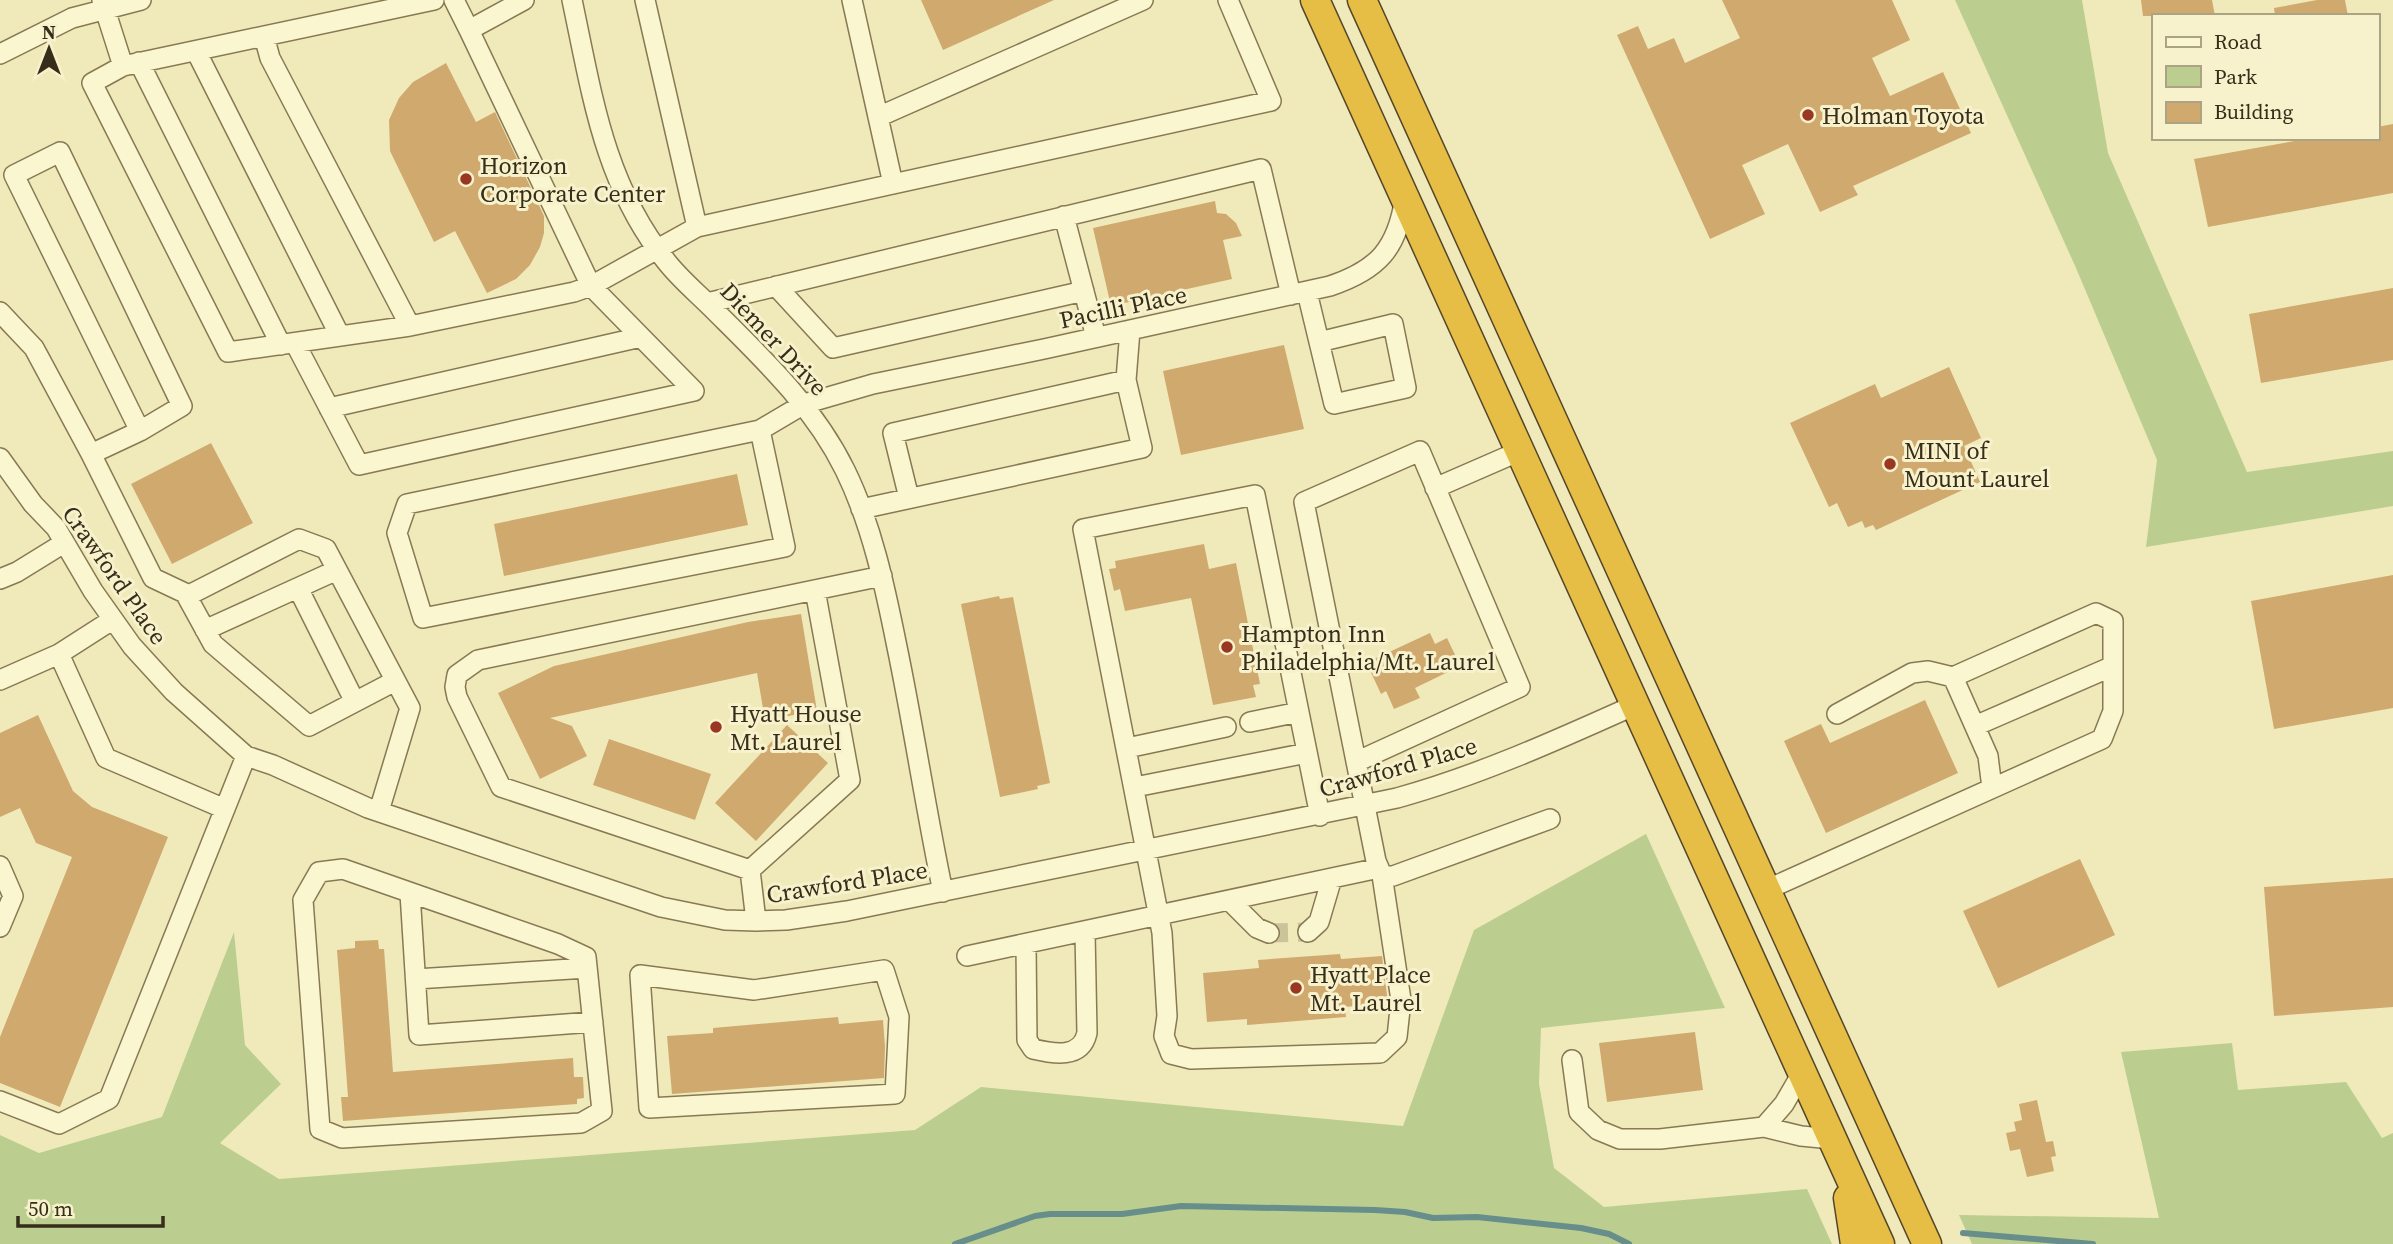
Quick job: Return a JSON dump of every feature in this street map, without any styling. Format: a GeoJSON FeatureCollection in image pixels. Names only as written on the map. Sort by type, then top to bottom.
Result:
{"type":"FeatureCollection","features":[{"type":"Feature","properties":{"kind":"highway"},"geometry":{"type":"LineString","coordinates":[[1315,0],[1880,1244]]}},
{"type":"Feature","properties":{"kind":"highway"},"geometry":{"type":"LineString","coordinates":[[1362,0],[1927,1244]]}},
{"type":"Feature","properties":{"kind":"highway"},"geometry":{"type":"LineString","coordinates":[[1837,1150],[1855,1244]]}},
{"type":"Feature","properties":{"kind":"street"},"geometry":{"type":"LineString","coordinates":[[435,0],[131,64],[92,83],[228,352],[410,326],[574,292],[591,286],[696,227],[1271,101],[1228,0]]}},
{"type":"Feature","properties":{"kind":"street"},"geometry":{"type":"LineString","coordinates":[[103,4],[131,64],[359,465],[694,391],[591,286],[454,0]]}},
{"type":"Feature","properties":{"kind":"street"},"geometry":{"type":"LineString","coordinates":[[469,30],[524,0]]}},
{"type":"Feature","properties":{"kind":"street","name":"Diemer Drive"},"geometry":{"type":"LineString","coordinates":[[572,0],[599,126],[621,188],[658,250],[773,368],[804,404],[840,460],[861,509],[882,576],[943,892]]}},
{"type":"Feature","properties":{"kind":"street"},"geometry":{"type":"LineString","coordinates":[[645,0],[696,227]]}},
{"type":"Feature","properties":{"kind":"street"},"geometry":{"type":"LineString","coordinates":[[852,0],[893,184]]}},
{"type":"Feature","properties":{"kind":"street"},"geometry":{"type":"LineString","coordinates":[[878,117],[1143,0]]}},
{"type":"Feature","properties":{"kind":"street"},"geometry":{"type":"LineString","coordinates":[[0,54],[103,4],[135,1]]}},
{"type":"Feature","properties":{"kind":"street"},"geometry":{"type":"LineString","coordinates":[[264,36],[270,58],[410,326]]}},
{"type":"Feature","properties":{"kind":"street"},"geometry":{"type":"LineString","coordinates":[[196,51],[340,336]]}},
{"type":"Feature","properties":{"kind":"street"},"geometry":{"type":"LineString","coordinates":[[91,454],[140,431],[182,406],[60,152],[14,175],[140,431]]}},
{"type":"Feature","properties":{"kind":"street"},"geometry":{"type":"LineString","coordinates":[[707,303],[1261,169],[1299,293],[1319,342],[1334,404],[1406,388],[1393,324],[1319,342]]}},
{"type":"Feature","properties":{"kind":"street","name":"Pacilli Place"},"geometry":{"type":"LineString","coordinates":[[760,430],[785,547],[424,618],[397,533],[407,504],[760,430],[804,404],[873,384],[1130,330],[1349,280],[1374,265],[1390,245],[1398,231],[1405,197]]}},
{"type":"Feature","properties":{"kind":"street"},"geometry":{"type":"LineString","coordinates":[[1064,216],[1096,337]]}},
{"type":"Feature","properties":{"kind":"street"},"geometry":{"type":"LineString","coordinates":[[776,286],[833,348],[1084,291]]}},
{"type":"Feature","properties":{"kind":"street"},"geometry":{"type":"LineString","coordinates":[[0,312],[34,348],[153,578],[189,595],[299,539],[326,549],[410,708],[379,811]]}},
{"type":"Feature","properties":{"kind":"street"},"geometry":{"type":"LineString","coordinates":[[861,509],[1142,448],[1126,380],[1130,330]]}},
{"type":"Feature","properties":{"kind":"street"},"geometry":{"type":"LineString","coordinates":[[329,408],[641,337]]}},
{"type":"Feature","properties":{"kind":"street"},"geometry":{"type":"LineString","coordinates":[[909,498],[893,433],[1126,380]]}},
{"type":"Feature","properties":{"kind":"street"},"geometry":{"type":"LineString","coordinates":[[1320,816],[1255,495],[1083,529],[1159,916],[1167,1016],[1164,1036],[1171,1054],[1191,1059],[1380,1054],[1397,1037],[1401,1000],[1381,872],[1365,806],[1356,762],[1304,502],[1420,451],[1520,687],[1356,762]]}},
{"type":"Feature","properties":{"kind":"street"},"geometry":{"type":"LineString","coordinates":[[1435,488],[1520,451]]}},
{"type":"Feature","properties":{"kind":"street","name":"Crawford Place"},"geometry":{"type":"LineString","coordinates":[[0,458],[64,542],[112,620],[152,670],[246,756],[379,811],[661,907],[725,920],[786,920],[847,911],[1365,806],[1418,793],[1468,776],[1556,741],[1635,705]]}},
{"type":"Feature","properties":{"kind":"street"},"geometry":{"type":"LineString","coordinates":[[0,579],[17,572],[64,542]]}},
{"type":"Feature","properties":{"kind":"street"},"geometry":{"type":"LineString","coordinates":[[205,630],[337,569]]}},
{"type":"Feature","properties":{"kind":"street"},"geometry":{"type":"LineString","coordinates":[[750,870],[501,787],[457,697],[457,675],[478,660],[882,576]]}},
{"type":"Feature","properties":{"kind":"street"},"geometry":{"type":"LineString","coordinates":[[298,587],[355,702]]}},
{"type":"Feature","properties":{"kind":"street"},"geometry":{"type":"LineString","coordinates":[[750,870],[850,780],[815,590]]}},
{"type":"Feature","properties":{"kind":"street"},"geometry":{"type":"LineString","coordinates":[[185,593],[213,644],[309,726],[396,681]]}},
{"type":"Feature","properties":{"kind":"street"},"geometry":{"type":"LineString","coordinates":[[1766,890],[2102,739],[2113,711],[2113,621],[2096,613],[1953,677],[1928,671],[1912,673],[1837,714]]}},
{"type":"Feature","properties":{"kind":"street"},"geometry":{"type":"LineString","coordinates":[[0,680],[60,654],[112,620]]}},
{"type":"Feature","properties":{"kind":"street"},"geometry":{"type":"LineString","coordinates":[[60,654],[106,758],[225,809]]}},
{"type":"Feature","properties":{"kind":"street"},"geometry":{"type":"LineString","coordinates":[[1975,726],[2113,666]]}},
{"type":"Feature","properties":{"kind":"street"},"geometry":{"type":"LineString","coordinates":[[1953,677],[1988,756],[1992,788]]}},
{"type":"Feature","properties":{"kind":"street"},"geometry":{"type":"LineString","coordinates":[[1250,722],[1299,712]]}},
{"type":"Feature","properties":{"kind":"street"},"geometry":{"type":"LineString","coordinates":[[1127,748],[1226,727]]}},
{"type":"Feature","properties":{"kind":"street"},"geometry":{"type":"LineString","coordinates":[[1135,787],[1307,753]]}},
{"type":"Feature","properties":{"kind":"street"},"geometry":{"type":"LineString","coordinates":[[0,1101],[60,1124],[109,1099],[246,756]]}},
{"type":"Feature","properties":{"kind":"street"},"geometry":{"type":"LineString","coordinates":[[967,956],[1332,878],[1381,872],[1393,876],[1550,819]]}},
{"type":"Feature","properties":{"kind":"street"},"geometry":{"type":"LineString","coordinates":[[0,866],[13,896],[0,927]]}},
{"type":"Feature","properties":{"kind":"street"},"geometry":{"type":"LineString","coordinates":[[343,869],[558,944],[586,957],[587,968],[602,1111],[581,1123],[342,1138],[320,1129],[303,900],[319,872],[343,869]]}},
{"type":"Feature","properties":{"kind":"street"},"geometry":{"type":"LineString","coordinates":[[750,870],[756,921]]}},
{"type":"Feature","properties":{"kind":"street"},"geometry":{"type":"LineString","coordinates":[[1308,932],[1319,922],[1332,878]]}},
{"type":"Feature","properties":{"kind":"street"},"geometry":{"type":"LineString","coordinates":[[410,893],[419,1035],[593,1022]]}},
{"type":"Feature","properties":{"kind":"street"},"geometry":{"type":"LineString","coordinates":[[1230,901],[1257,928],[1269,933]]}},
{"type":"Feature","properties":{"kind":"street"},"geometry":{"type":"LineString","coordinates":[[1026,944],[1027,1040],[1033,1049],[1073,1052],[1081,1048],[1087,1033],[1085,932]]}},
{"type":"Feature","properties":{"kind":"street"},"geometry":{"type":"LineString","coordinates":[[416,979],[587,968]]}},
{"type":"Feature","properties":{"kind":"street"},"geometry":{"type":"LineString","coordinates":[[884,970],[899,1017],[895,1094],[649,1108],[640,975],[754,990],[884,970]]}},
{"type":"Feature","properties":{"kind":"street"},"geometry":{"type":"LineString","coordinates":[[1572,1060],[1579,1112],[1598,1130],[1620,1139],[1660,1139],[1764,1127],[1801,1136],[1837,1150]]}},
{"type":"Feature","properties":{"kind":"street"},"geometry":{"type":"LineString","coordinates":[[1764,1127],[1783,1104],[1802,1073]]}},
{"type":"Feature","properties":{"kind":"green space"},"geometry":{"type":"Polygon","coordinates":[[[1955,0],[2082,0],[2108,153],[2247,472],[2393,451],[2393,506],[2146,547],[2157,460],[2076,268],[1955,0]]]}},
{"type":"Feature","properties":{"kind":"green space"},"geometry":{"type":"Polygon","coordinates":[[[1646,834],[1725,1008],[1541,1028],[1539,1084],[1554,1168],[1604,1207],[1807,1189],[1832,1244],[0,1244],[0,1135],[39,1153],[162,1117],[234,932],[245,1045],[281,1084],[220,1143],[279,1179],[915,1130],[981,1087],[1403,1126],[1474,930],[1646,834]]]}},
{"type":"Feature","properties":{"kind":"green space"},"geometry":{"type":"Polygon","coordinates":[[[2232,1043],[2238,1090],[2346,1082],[2382,1138],[2393,1133],[2393,1244],[1972,1244],[1959,1215],[2159,1218],[2121,1052],[2232,1043]]]}},
{"type":"Feature","properties":{"kind":"building"},"geometry":{"type":"Polygon","coordinates":[[[921,0],[1054,0],[943,50],[921,0]]]}},
{"type":"Feature","properties":{"kind":"building","name":"Holman Toyota"},"geometry":{"type":"Polygon","coordinates":[[[1722,0],[1892,0],[1910,40],[1872,58],[1890,96],[1943,72],[1971,133],[1853,186],[1858,195],[1820,212],[1788,144],[1742,165],[1765,214],[1710,239],[1617,35],[1638,26],[1648,49],[1674,38],[1685,63],[1740,38],[1722,0]]]}},
{"type":"Feature","properties":{"kind":"building"},"geometry":{"type":"Polygon","coordinates":[[[2141,0],[2212,0],[2215,14],[2152,14],[2143,16],[2141,0]]]}},
{"type":"Feature","properties":{"kind":"building"},"geometry":{"type":"Polygon","coordinates":[[[2317,0],[2345,0],[2348,14],[2275,14],[2274,8],[2317,0]]]}},
{"type":"Feature","properties":{"kind":"building","name":"Horizon Corporate Center"},"geometry":{"type":"Polygon","coordinates":[[[446,63],[476,122],[495,112],[544,216],[544,233],[540,247],[530,265],[516,279],[487,293],[455,231],[434,242],[390,151],[389,120],[399,98],[413,82],[446,63]]]}},
{"type":"Feature","properties":{"kind":"building"},"geometry":{"type":"Polygon","coordinates":[[[2393,124],[2393,193],[2208,227],[2194,159],[2300,140],[2379,140],[2379,127],[2393,124]]]}},
{"type":"Feature","properties":{"kind":"building"},"geometry":{"type":"Polygon","coordinates":[[[1215,201],[1217,213],[1226,214],[1236,223],[1242,236],[1223,240],[1232,279],[1111,306],[1093,228],[1215,201]]]}},
{"type":"Feature","properties":{"kind":"building"},"geometry":{"type":"Polygon","coordinates":[[[2393,288],[2393,360],[2261,383],[2249,314],[2393,288]]]}},
{"type":"Feature","properties":{"kind":"building"},"geometry":{"type":"Polygon","coordinates":[[[1284,345],[1304,429],[1181,455],[1163,371],[1284,345]]]}},
{"type":"Feature","properties":{"kind":"building","name":"MINI of Mount Laurel"},"geometry":{"type":"Polygon","coordinates":[[[1949,367],[1981,438],[1964,446],[1980,482],[1876,530],[1873,525],[1865,528],[1862,521],[1848,527],[1837,503],[1829,507],[1790,423],[1875,384],[1881,398],[1949,367]]]}},
{"type":"Feature","properties":{"kind":"building"},"geometry":{"type":"Polygon","coordinates":[[[211,443],[253,523],[172,564],[131,484],[211,443]]]}},
{"type":"Feature","properties":{"kind":"building"},"geometry":{"type":"Polygon","coordinates":[[[737,474],[748,525],[504,576],[494,524],[737,474]]]}},
{"type":"Feature","properties":{"kind":"building","name":"Hampton Inn Philadelphia/Mt. Laurel"},"geometry":{"type":"Polygon","coordinates":[[[1204,544],[1209,569],[1236,563],[1260,684],[1253,685],[1256,697],[1213,705],[1191,598],[1125,611],[1120,589],[1114,591],[1109,569],[1116,568],[1115,561],[1204,544]]]}},
{"type":"Feature","properties":{"kind":"building"},"geometry":{"type":"Polygon","coordinates":[[[2393,575],[2393,708],[2274,729],[2251,601],[2393,575]]]}},
{"type":"Feature","properties":{"kind":"building"},"geometry":{"type":"Polygon","coordinates":[[[999,596],[1000,599],[1013,597],[1050,783],[1037,786],[1038,789],[1000,797],[961,604],[999,596]]]}},
{"type":"Feature","properties":{"kind":"building"},"geometry":{"type":"Polygon","coordinates":[[[801,614],[817,711],[765,720],[757,673],[550,718],[572,726],[587,756],[540,779],[498,693],[554,666],[748,622],[801,614]]]}},
{"type":"Feature","properties":{"kind":"building"},"geometry":{"type":"Polygon","coordinates":[[[1430,633],[1435,644],[1447,638],[1457,659],[1448,663],[1452,670],[1415,688],[1420,698],[1394,709],[1386,691],[1381,694],[1368,666],[1374,663],[1372,660],[1430,633]]]}},
{"type":"Feature","properties":{"kind":"building"},"geometry":{"type":"Polygon","coordinates":[[[1925,700],[1958,773],[1826,833],[1784,741],[1821,724],[1830,743],[1925,700]]]}},
{"type":"Feature","properties":{"kind":"building"},"geometry":{"type":"Polygon","coordinates":[[[38,715],[73,791],[92,807],[168,837],[60,1107],[0,1083],[0,1037],[72,857],[36,843],[20,808],[0,817],[0,733],[38,715]]]}},
{"type":"Feature","properties":{"kind":"building"},"geometry":{"type":"Polygon","coordinates":[[[787,725],[828,763],[756,841],[715,803],[787,725]]]}},
{"type":"Feature","properties":{"kind":"building"},"geometry":{"type":"Polygon","coordinates":[[[609,739],[711,774],[695,820],[593,785],[609,739]]]}},
{"type":"Feature","properties":{"kind":"building"},"geometry":{"type":"Polygon","coordinates":[[[2080,859],[2115,935],[1998,988],[1963,911],[2080,859]]]}},
{"type":"Feature","properties":{"kind":"building"},"geometry":{"type":"Polygon","coordinates":[[[2393,878],[2393,1007],[2274,1016],[2264,887],[2393,878]]]}},
{"type":"Feature","properties":{"kind":"building"},"geometry":{"type":"Polygon","coordinates":[[[378,940],[379,949],[384,949],[393,1072],[573,1058],[574,1077],[583,1077],[584,1098],[577,1099],[577,1104],[343,1121],[341,1097],[348,1097],[337,950],[355,948],[355,941],[378,940]]]}},
{"type":"Feature","properties":{"kind":"building","name":"Hyatt Place Mt. Laurel"},"geometry":{"type":"Polygon","coordinates":[[[1340,954],[1341,959],[1382,956],[1388,1003],[1345,1007],[1346,1017],[1247,1025],[1247,1019],[1207,1022],[1203,973],[1259,968],[1258,960],[1340,954]]]}},
{"type":"Feature","properties":{"kind":"building"},"geometry":{"type":"Polygon","coordinates":[[[838,1017],[839,1024],[883,1020],[884,1078],[672,1094],[667,1036],[713,1033],[713,1028],[838,1017]]]}},
{"type":"Feature","properties":{"kind":"building"},"geometry":{"type":"Polygon","coordinates":[[[1695,1032],[1703,1090],[1607,1102],[1599,1043],[1695,1032]]]}},
{"type":"Feature","properties":{"kind":"building"},"geometry":{"type":"Polygon","coordinates":[[[2037,1100],[2046,1142],[2053,1141],[2056,1156],[2051,1157],[2054,1171],[2027,1177],[2020,1149],[2010,1151],[2006,1133],[2016,1131],[2014,1122],[2022,1120],[2019,1104],[2037,1100]]]}},
{"type":"Feature","properties":{"kind":"waterway"},"geometry":{"type":"LineString","coordinates":[[955,1244],[1035,1216],[1122,1214],[1181,1206],[1375,1210],[1405,1212],[1433,1218],[1477,1217],[1581,1228],[1609,1234],[1629,1244]]}},
{"type":"Feature","properties":{"kind":"waterway"},"geometry":{"type":"LineString","coordinates":[[1963,1233],[2093,1244]]}},
{"type":"Feature","properties":{"kind":"tunnel"},"geometry":{"type":"LineString","coordinates":[[1269,933],[1308,932]]}},
{"type":"Feature","properties":{"kind":"place","name":"Holman Toyota"},"geometry":{"type":"Point","coordinates":[1808,115]}},
{"type":"Feature","properties":{"kind":"place","name":"Horizon Corporate Center"},"geometry":{"type":"Point","coordinates":[466,179]}},
{"type":"Feature","properties":{"kind":"place","name":"MINI of Mount Laurel"},"geometry":{"type":"Point","coordinates":[1890,464]}},
{"type":"Feature","properties":{"kind":"place","name":"Hampton Inn Philadelphia/Mt. Laurel"},"geometry":{"type":"Point","coordinates":[1227,647]}},
{"type":"Feature","properties":{"kind":"place","name":"Hyatt House Mt. Laurel"},"geometry":{"type":"Point","coordinates":[716,727]}},
{"type":"Feature","properties":{"kind":"place","name":"Hyatt Place Mt. Laurel"},"geometry":{"type":"Point","coordinates":[1296,988]}}]}
